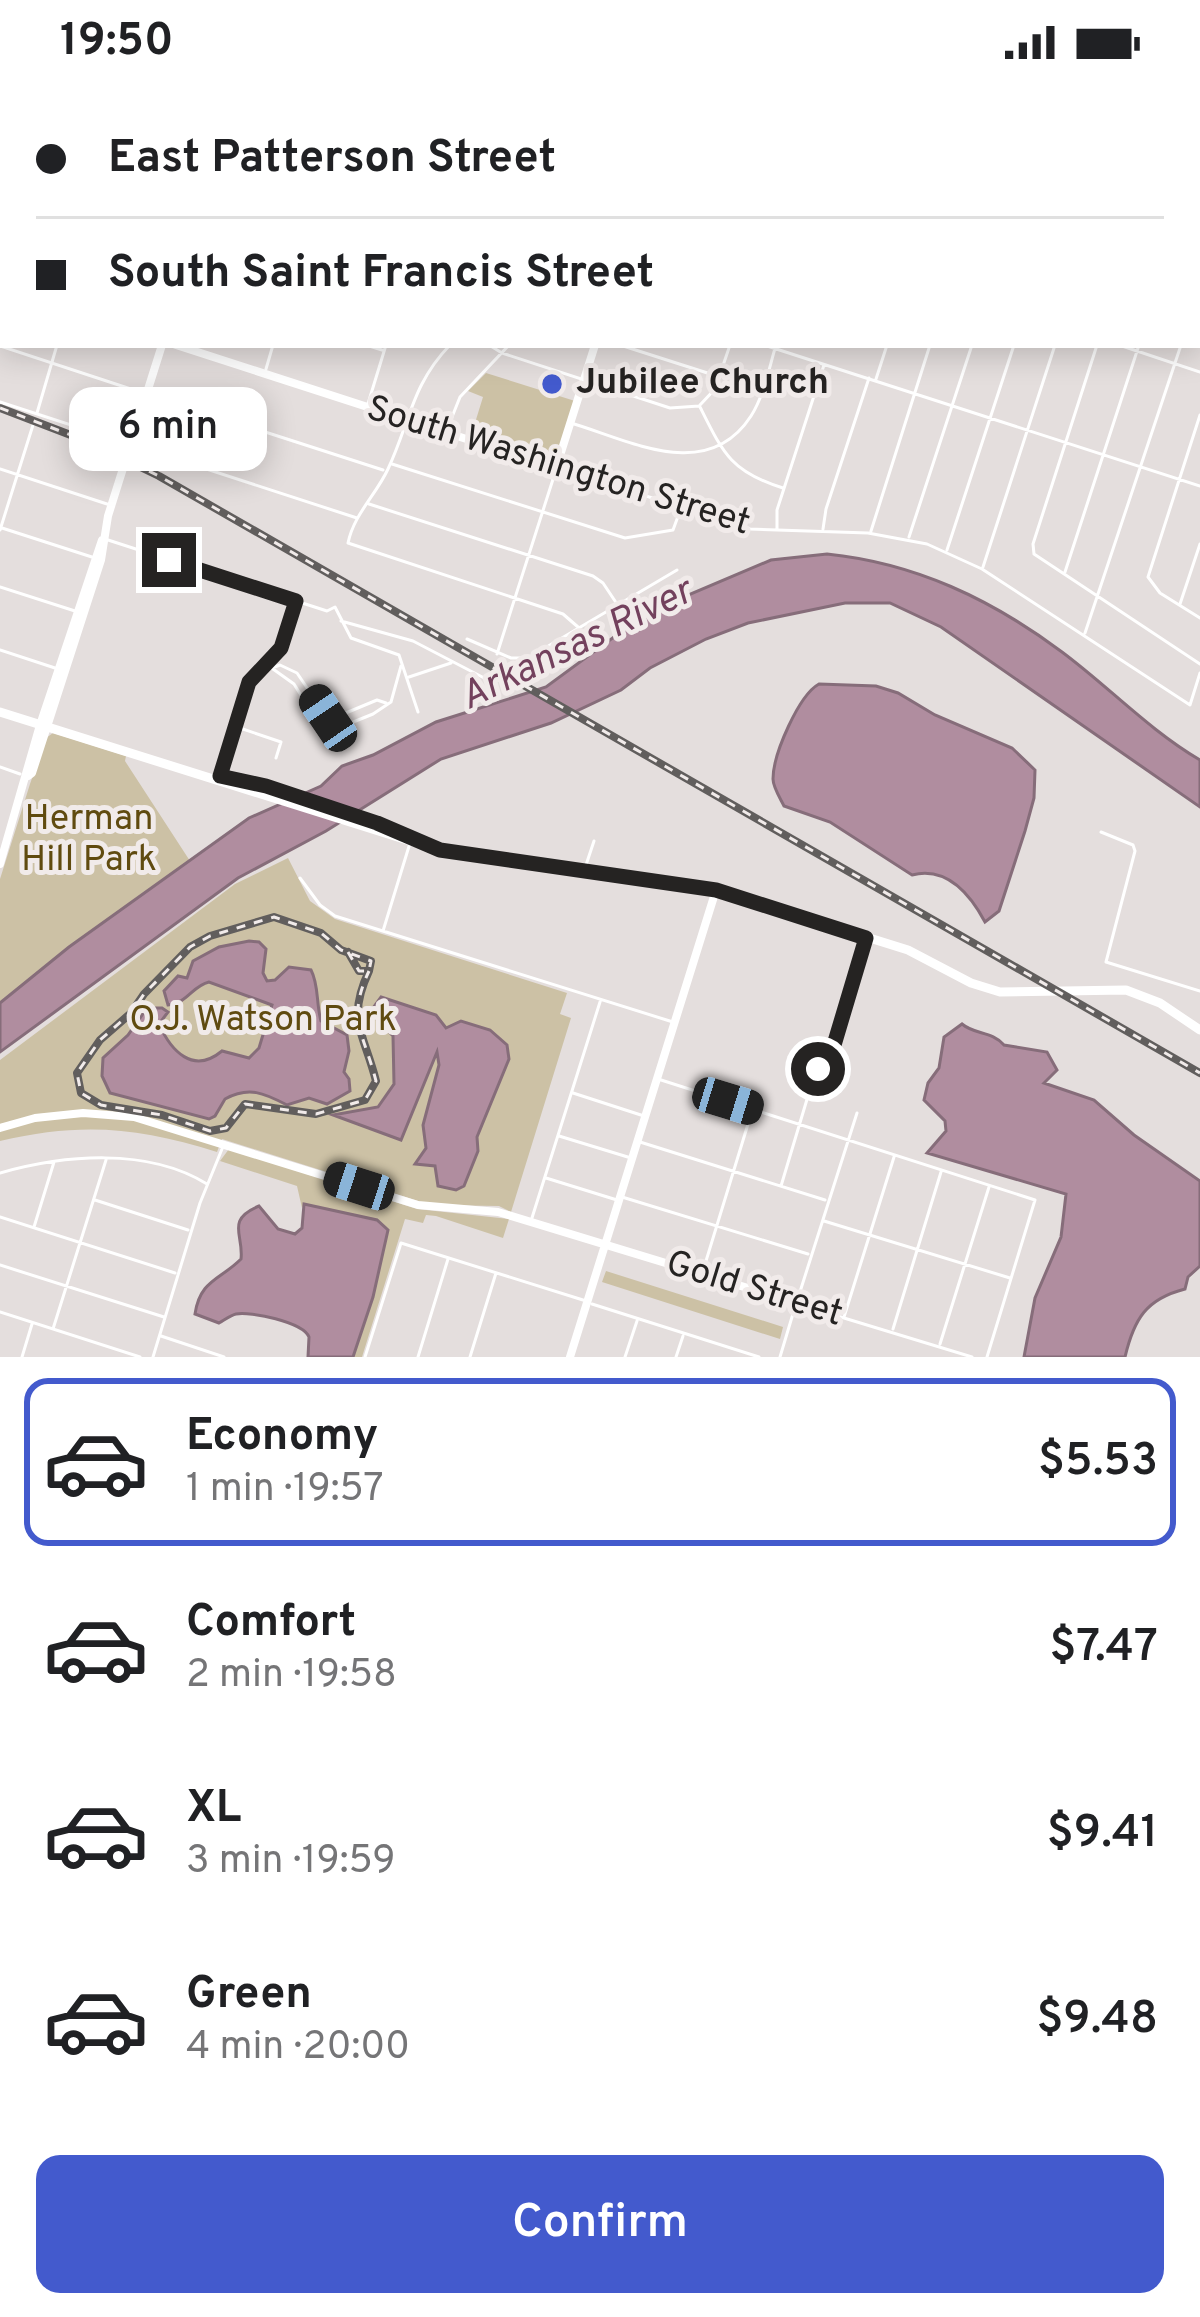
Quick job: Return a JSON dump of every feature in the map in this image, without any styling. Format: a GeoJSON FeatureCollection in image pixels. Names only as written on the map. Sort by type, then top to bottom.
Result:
{"type":"FeatureCollection","features":[{"type":"Feature","properties":{"kind":"main road"},"geometry":{"type":"LineString","coordinates":[[0,864],[5,828],[45,724],[130,445],[152,395],[161,348]]}},
{"type":"Feature","properties":{"kind":"main road","name":"South Washington Street"},"geometry":{"type":"LineString","coordinates":[[185,348],[556,469]]}},
{"type":"Feature","properties":{"kind":"main road"},"geometry":{"type":"LineString","coordinates":[[556,469],[594,348]]}},
{"type":"Feature","properties":{"kind":"main road"},"geometry":{"type":"LineString","coordinates":[[45,724],[58,669],[97,559]]}},
{"type":"Feature","properties":{"kind":"main road"},"geometry":{"type":"LineString","coordinates":[[0,709],[440,850],[716,890],[922,956],[971,983],[1022,994],[1103,988],[1148,997],[1200,1030]]}},
{"type":"Feature","properties":{"kind":"main road"},"geometry":{"type":"LineString","coordinates":[[571,1357],[716,890]]}},
{"type":"Feature","properties":{"kind":"main road","name":"Gold Street"},"geometry":{"type":"LineString","coordinates":[[0,1128],[35,1118],[83,1113],[134,1117],[418,1205],[498,1212],[797,1303]]}},
{"type":"Feature","properties":{"kind":"street"},"geometry":{"type":"LineString","coordinates":[[6,348],[387,471]]}},
{"type":"Feature","properties":{"kind":"street"},"geometry":{"type":"LineString","coordinates":[[36,414],[56,348]]}},
{"type":"Feature","properties":{"kind":"street"},"geometry":{"type":"LineString","coordinates":[[264,376],[272,348]]}},
{"type":"Feature","properties":{"kind":"street"},"geometry":{"type":"LineString","coordinates":[[367,409],[386,348]]}},
{"type":"Feature","properties":{"kind":"street"},"geometry":{"type":"LineString","coordinates":[[448,348],[420,381],[387,471],[357,518],[348,543],[563,614],[578,628]]}},
{"type":"Feature","properties":{"kind":"street"},"geometry":{"type":"LineString","coordinates":[[494,348],[670,408],[699,406],[712,392],[729,348]]}},
{"type":"Feature","properties":{"kind":"street"},"geometry":{"type":"LineString","coordinates":[[446,434],[460,397],[506,348]]}},
{"type":"Feature","properties":{"kind":"street"},"geometry":{"type":"LineString","coordinates":[[629,348],[719,377]]}},
{"type":"Feature","properties":{"kind":"street"},"geometry":{"type":"LineString","coordinates":[[571,423],[664,453],[696,453],[719,445],[752,415],[776,348]]}},
{"type":"Feature","properties":{"kind":"street"},"geometry":{"type":"LineString","coordinates":[[779,348],[1200,486]]}},
{"type":"Feature","properties":{"kind":"street"},"geometry":{"type":"LineString","coordinates":[[875,381],[886,348]]}},
{"type":"Feature","properties":{"kind":"street"},"geometry":{"type":"LineString","coordinates":[[870,533],[929,348]]}},
{"type":"Feature","properties":{"kind":"street"},"geometry":{"type":"LineString","coordinates":[[908,539],[971,348]]}},
{"type":"Feature","properties":{"kind":"street"},"geometry":{"type":"LineString","coordinates":[[946,552],[1013,348]]}},
{"type":"Feature","properties":{"kind":"street"},"geometry":{"type":"LineString","coordinates":[[982,569],[1054,348]]}},
{"type":"Feature","properties":{"kind":"street"},"geometry":{"type":"LineString","coordinates":[[1096,348],[1033,550],[1200,664]]}},
{"type":"Feature","properties":{"kind":"street"},"geometry":{"type":"LineString","coordinates":[[1064,574],[1138,348],[1200,372]]}},
{"type":"Feature","properties":{"kind":"street"},"geometry":{"type":"LineString","coordinates":[[1084,635],[1180,348]]}},
{"type":"Feature","properties":{"kind":"street"},"geometry":{"type":"LineString","coordinates":[[776,530],[784,488],[824,364]]}},
{"type":"Feature","properties":{"kind":"street"},"geometry":{"type":"LineString","coordinates":[[823,530],[868,378]]}},
{"type":"Feature","properties":{"kind":"street"},"geometry":{"type":"LineString","coordinates":[[0,402],[357,518]]}},
{"type":"Feature","properties":{"kind":"street"},"geometry":{"type":"LineString","coordinates":[[699,406],[737,469],[784,488]]}},
{"type":"Feature","properties":{"kind":"street"},"geometry":{"type":"LineString","coordinates":[[1200,415],[1148,577],[1152,586],[1200,618]]}},
{"type":"Feature","properties":{"kind":"street"},"geometry":{"type":"LineString","coordinates":[[33,425],[0,528],[97,559]]}},
{"type":"Feature","properties":{"kind":"street"},"geometry":{"type":"LineString","coordinates":[[390,464],[626,538],[673,530],[681,507]]}},
{"type":"Feature","properties":{"kind":"street"},"geometry":{"type":"LineString","coordinates":[[497,654],[556,469]]}},
{"type":"Feature","properties":{"kind":"street","name":"South Washington Street"},"geometry":{"type":"LineString","coordinates":[[556,469],[750,529],[823,530],[908,539],[982,569],[1190,705],[1200,673]]}},
{"type":"Feature","properties":{"kind":"street"},"geometry":{"type":"LineString","coordinates":[[0,470],[111,506]]}},
{"type":"Feature","properties":{"kind":"street"},"geometry":{"type":"LineString","coordinates":[[367,503],[593,576],[617,604]]}},
{"type":"Feature","properties":{"kind":"street"},"geometry":{"type":"LineString","coordinates":[[103,539],[327,611],[335,608],[352,638],[399,655],[418,712]]}},
{"type":"Feature","properties":{"kind":"street"},"geometry":{"type":"LineString","coordinates":[[1180,605],[1200,544]]}},
{"type":"Feature","properties":{"kind":"street"},"geometry":{"type":"LineString","coordinates":[[467,639],[497,654],[528,658],[677,570]]}},
{"type":"Feature","properties":{"kind":"street"},"geometry":{"type":"LineString","coordinates":[[0,587],[77,612]]}},
{"type":"Feature","properties":{"kind":"street"},"geometry":{"type":"LineString","coordinates":[[218,779],[249,682],[281,648],[296,601]]}},
{"type":"Feature","properties":{"kind":"street"},"geometry":{"type":"LineString","coordinates":[[339,621],[390,633],[488,680]]}},
{"type":"Feature","properties":{"kind":"street"},"geometry":{"type":"LineString","coordinates":[[0,650],[58,669]]}},
{"type":"Feature","properties":{"kind":"street"},"geometry":{"type":"LineString","coordinates":[[269,666],[294,684],[328,731],[355,723],[388,704],[401,662]]}},
{"type":"Feature","properties":{"kind":"street"},"geometry":{"type":"LineString","coordinates":[[407,678],[455,662]]}},
{"type":"Feature","properties":{"kind":"street"},"geometry":{"type":"LineString","coordinates":[[269,666],[280,665],[297,673],[331,721],[377,700],[388,704]]}},
{"type":"Feature","properties":{"kind":"street"},"geometry":{"type":"LineString","coordinates":[[235,727],[279,740],[282,748],[276,758]]}},
{"type":"Feature","properties":{"kind":"street"},"geometry":{"type":"LineString","coordinates":[[0,767],[28,776]]}},
{"type":"Feature","properties":{"kind":"street"},"geometry":{"type":"LineString","coordinates":[[1101,832],[1136,851],[1106,958],[1110,965],[1200,991]]}},
{"type":"Feature","properties":{"kind":"street"},"geometry":{"type":"LineString","coordinates":[[382,933],[410,839]]}},
{"type":"Feature","properties":{"kind":"street"},"geometry":{"type":"LineString","coordinates":[[585,870],[594,841]]}},
{"type":"Feature","properties":{"kind":"street"},"geometry":{"type":"LineString","coordinates":[[300,878],[335,916],[675,1023]]}},
{"type":"Feature","properties":{"kind":"street"},"geometry":{"type":"LineString","coordinates":[[781,1186],[814,1076],[828,1062],[866,938]]}},
{"type":"Feature","properties":{"kind":"street"},"geometry":{"type":"LineString","coordinates":[[531,1221],[600,1000]]}},
{"type":"Feature","properties":{"kind":"street"},"geometry":{"type":"LineString","coordinates":[[658,1079],[1037,1202],[987,1357]]}},
{"type":"Feature","properties":{"kind":"street"},"geometry":{"type":"LineString","coordinates":[[571,1093],[646,1117]]}},
{"type":"Feature","properties":{"kind":"street"},"geometry":{"type":"LineString","coordinates":[[702,1274],[752,1109]]}},
{"type":"Feature","properties":{"kind":"street"},"geometry":{"type":"LineString","coordinates":[[780,1357],[857,1113]]}},
{"type":"Feature","properties":{"kind":"street"},"geometry":{"type":"LineString","coordinates":[[558,1135],[633,1158]]}},
{"type":"Feature","properties":{"kind":"street"},"geometry":{"type":"LineString","coordinates":[[638,1141],[829,1201]]}},
{"type":"Feature","properties":{"kind":"street"},"geometry":{"type":"LineString","coordinates":[[153,1357],[224,1143]]}},
{"type":"Feature","properties":{"kind":"street"},"geometry":{"type":"LineString","coordinates":[[844,1317],[894,1155]]}},
{"type":"Feature","properties":{"kind":"street"},"geometry":{"type":"LineString","coordinates":[[0,1173],[55,1160],[106,1158],[137,1161],[207,1184]]}},
{"type":"Feature","properties":{"kind":"street"},"geometry":{"type":"LineString","coordinates":[[53,1329],[106,1158]]}},
{"type":"Feature","properties":{"kind":"street"},"geometry":{"type":"LineString","coordinates":[[34,1227],[55,1160]]}},
{"type":"Feature","properties":{"kind":"street"},"geometry":{"type":"LineString","coordinates":[[892,1332],[942,1170]]}},
{"type":"Feature","properties":{"kind":"street"},"geometry":{"type":"LineString","coordinates":[[544,1178],[812,1255]]}},
{"type":"Feature","properties":{"kind":"street"},"geometry":{"type":"LineString","coordinates":[[939,1347],[989,1185]]}},
{"type":"Feature","properties":{"kind":"street"},"geometry":{"type":"LineString","coordinates":[[93,1199],[192,1232]]}},
{"type":"Feature","properties":{"kind":"street"},"geometry":{"type":"LineString","coordinates":[[0,1216],[179,1274]]}},
{"type":"Feature","properties":{"kind":"street"},"geometry":{"type":"LineString","coordinates":[[823,1220],[1012,1279]]}},
{"type":"Feature","properties":{"kind":"street"},"geometry":{"type":"LineString","coordinates":[[365,1357],[401,1244],[759,1357]]}},
{"type":"Feature","properties":{"kind":"street"},"geometry":{"type":"LineString","coordinates":[[418,1357],[449,1257]]}},
{"type":"Feature","properties":{"kind":"street"},"geometry":{"type":"LineString","coordinates":[[0,1265],[165,1317]]}},
{"type":"Feature","properties":{"kind":"street"},"geometry":{"type":"LineString","coordinates":[[470,1357],[497,1271]]}},
{"type":"Feature","properties":{"kind":"street","name":"Gold Street"},"geometry":{"type":"LineString","coordinates":[[797,1303],[972,1357]]}},
{"type":"Feature","properties":{"kind":"street"},"geometry":{"type":"LineString","coordinates":[[0,1312],[140,1357]]}},
{"type":"Feature","properties":{"kind":"street"},"geometry":{"type":"LineString","coordinates":[[625,1357],[637,1319]]}},
{"type":"Feature","properties":{"kind":"street"},"geometry":{"type":"LineString","coordinates":[[22,1357],[32,1323]]}},
{"type":"Feature","properties":{"kind":"street"},"geometry":{"type":"LineString","coordinates":[[676,1357],[684,1334]]}},
{"type":"Feature","properties":{"kind":"street"},"geometry":{"type":"LineString","coordinates":[[159,1336],[224,1357]]}},
{"type":"Feature","properties":{"kind":"street"},"geometry":{"type":"LineString","coordinates":[[728,1357],[730,1348]]}},
{"type":"Feature","properties":{"kind":"green space"},"geometry":{"type":"Polygon","coordinates":[[[486,373],[575,401],[554,464],[470,439],[483,397],[468,391],[486,373]]]}},
{"type":"Feature","properties":{"kind":"green space","name":"Herman Hill Park"},"geometry":{"type":"Polygon","coordinates":[[[53,733],[126,756],[190,861],[0,1003],[0,879],[46,738],[53,733]]]}},
{"type":"Feature","properties":{"kind":"green space","name":"O.J. Watson Park"},"geometry":{"type":"Polygon","coordinates":[[[288,858],[310,901],[335,919],[567,993],[560,1014],[571,1018],[511,1212],[499,1206],[431,1205],[222,1139],[217,1152],[109,1130],[57,1131],[0,1141],[0,1060],[235,884],[288,858]]]}},
{"type":"Feature","properties":{"kind":"green space"},"geometry":{"type":"Polygon","coordinates":[[[229,1149],[417,1209],[509,1219],[503,1238],[436,1216],[426,1215],[423,1223],[405,1219],[362,1357],[353,1357],[388,1230],[365,1218],[304,1204],[302,1208],[297,1186],[220,1161],[229,1149]]]}},
{"type":"Feature","properties":{"kind":"green space"},"geometry":{"type":"Polygon","coordinates":[[[606,1271],[783,1327],[780,1339],[602,1282],[606,1271]]]}},
{"type":"Feature","properties":{"kind":"shaded area"},"geometry":{"type":"Polygon","coordinates":[[[827,554],[891,566],[951,586],[1035,633],[1200,760],[1200,807],[941,627],[890,603],[845,603],[748,623],[706,639],[650,668],[621,690],[551,723],[441,759],[326,831],[238,878],[0,1052],[0,1003],[69,947],[249,818],[321,786],[342,766],[436,722],[546,687],[648,612],[771,560],[827,554]]]}},
{"type":"Feature","properties":{"kind":"shaded area"},"geometry":{"type":"Polygon","coordinates":[[[819,684],[876,686],[898,693],[935,715],[1012,748],[1035,770],[1034,798],[999,911],[985,922],[965,892],[947,879],[912,875],[830,822],[784,806],[773,782],[777,755],[796,712],[819,684]]]}},
{"type":"Feature","properties":{"kind":"shaded area"},"geometry":{"type":"Polygon","coordinates":[[[249,941],[266,949],[263,973],[267,981],[289,967],[311,970],[321,1021],[347,1035],[344,1072],[350,1091],[327,1104],[309,1098],[287,1105],[264,1094],[242,1093],[225,1099],[209,1119],[110,1093],[102,1076],[103,1058],[147,1008],[168,1012],[159,1024],[164,1034],[177,1051],[192,1060],[202,1061],[222,1051],[249,1058],[259,1048],[272,1005],[209,982],[168,1005],[164,991],[178,976],[187,978],[193,961],[219,947],[249,941]]]}},
{"type":"Feature","properties":{"kind":"shaded area"},"geometry":{"type":"Polygon","coordinates":[[[381,997],[436,1015],[446,1028],[461,1021],[490,1030],[507,1045],[509,1059],[477,1137],[478,1151],[464,1186],[456,1190],[438,1186],[435,1166],[415,1164],[426,1148],[423,1125],[439,1065],[437,1052],[401,1140],[333,1115],[378,1107],[394,1084],[393,1036],[370,1012],[381,997]]]}},
{"type":"Feature","properties":{"kind":"shaded area"},"geometry":{"type":"Polygon","coordinates":[[[962,1024],[1004,1045],[1047,1052],[1057,1070],[1044,1083],[1094,1100],[1200,1181],[1200,1266],[1188,1277],[1185,1289],[1160,1298],[1144,1313],[1125,1357],[1024,1357],[1035,1298],[1061,1237],[1066,1194],[927,1153],[946,1131],[945,1121],[924,1100],[928,1083],[939,1068],[944,1037],[962,1024]]]}},
{"type":"Feature","properties":{"kind":"shaded area"},"geometry":{"type":"Polygon","coordinates":[[[304,1204],[377,1220],[388,1230],[353,1357],[308,1357],[305,1332],[276,1319],[236,1314],[219,1323],[195,1314],[206,1287],[241,1259],[238,1229],[242,1217],[259,1206],[278,1229],[295,1234],[302,1228],[304,1204]]]}},
{"type":"Feature","properties":{"kind":"railway"},"geometry":{"type":"LineString","coordinates":[[0,408],[89,442],[159,476],[1200,1073]]}},
{"type":"Feature","properties":{"kind":"railway"},"geometry":{"type":"LineString","coordinates":[[348,952],[359,971],[369,971],[371,961],[341,950],[321,933],[274,917],[210,936],[190,947],[100,1040],[77,1073],[81,1093],[101,1105],[162,1115],[210,1131],[226,1128],[245,1104],[316,1114],[365,1100],[376,1081],[358,1015],[369,971]]}},
{"type":"Feature","properties":{"kind":"place","name":"Jubilee Church"},"geometry":{"type":"Point","coordinates":[552,384]}},
{"type":"Feature","properties":{"kind":"route"},"geometry":{"type":"LineString","coordinates":[[169,560],[296,601],[281,648],[249,682],[220,776],[266,786],[377,823],[440,850],[716,890],[866,938],[831,1055],[818,1069]]}},
{"type":"Feature","properties":{"kind":"water label","name":"Arkansas River"},"geometry":{"type":"Point","coordinates":[577,646]}}]}
